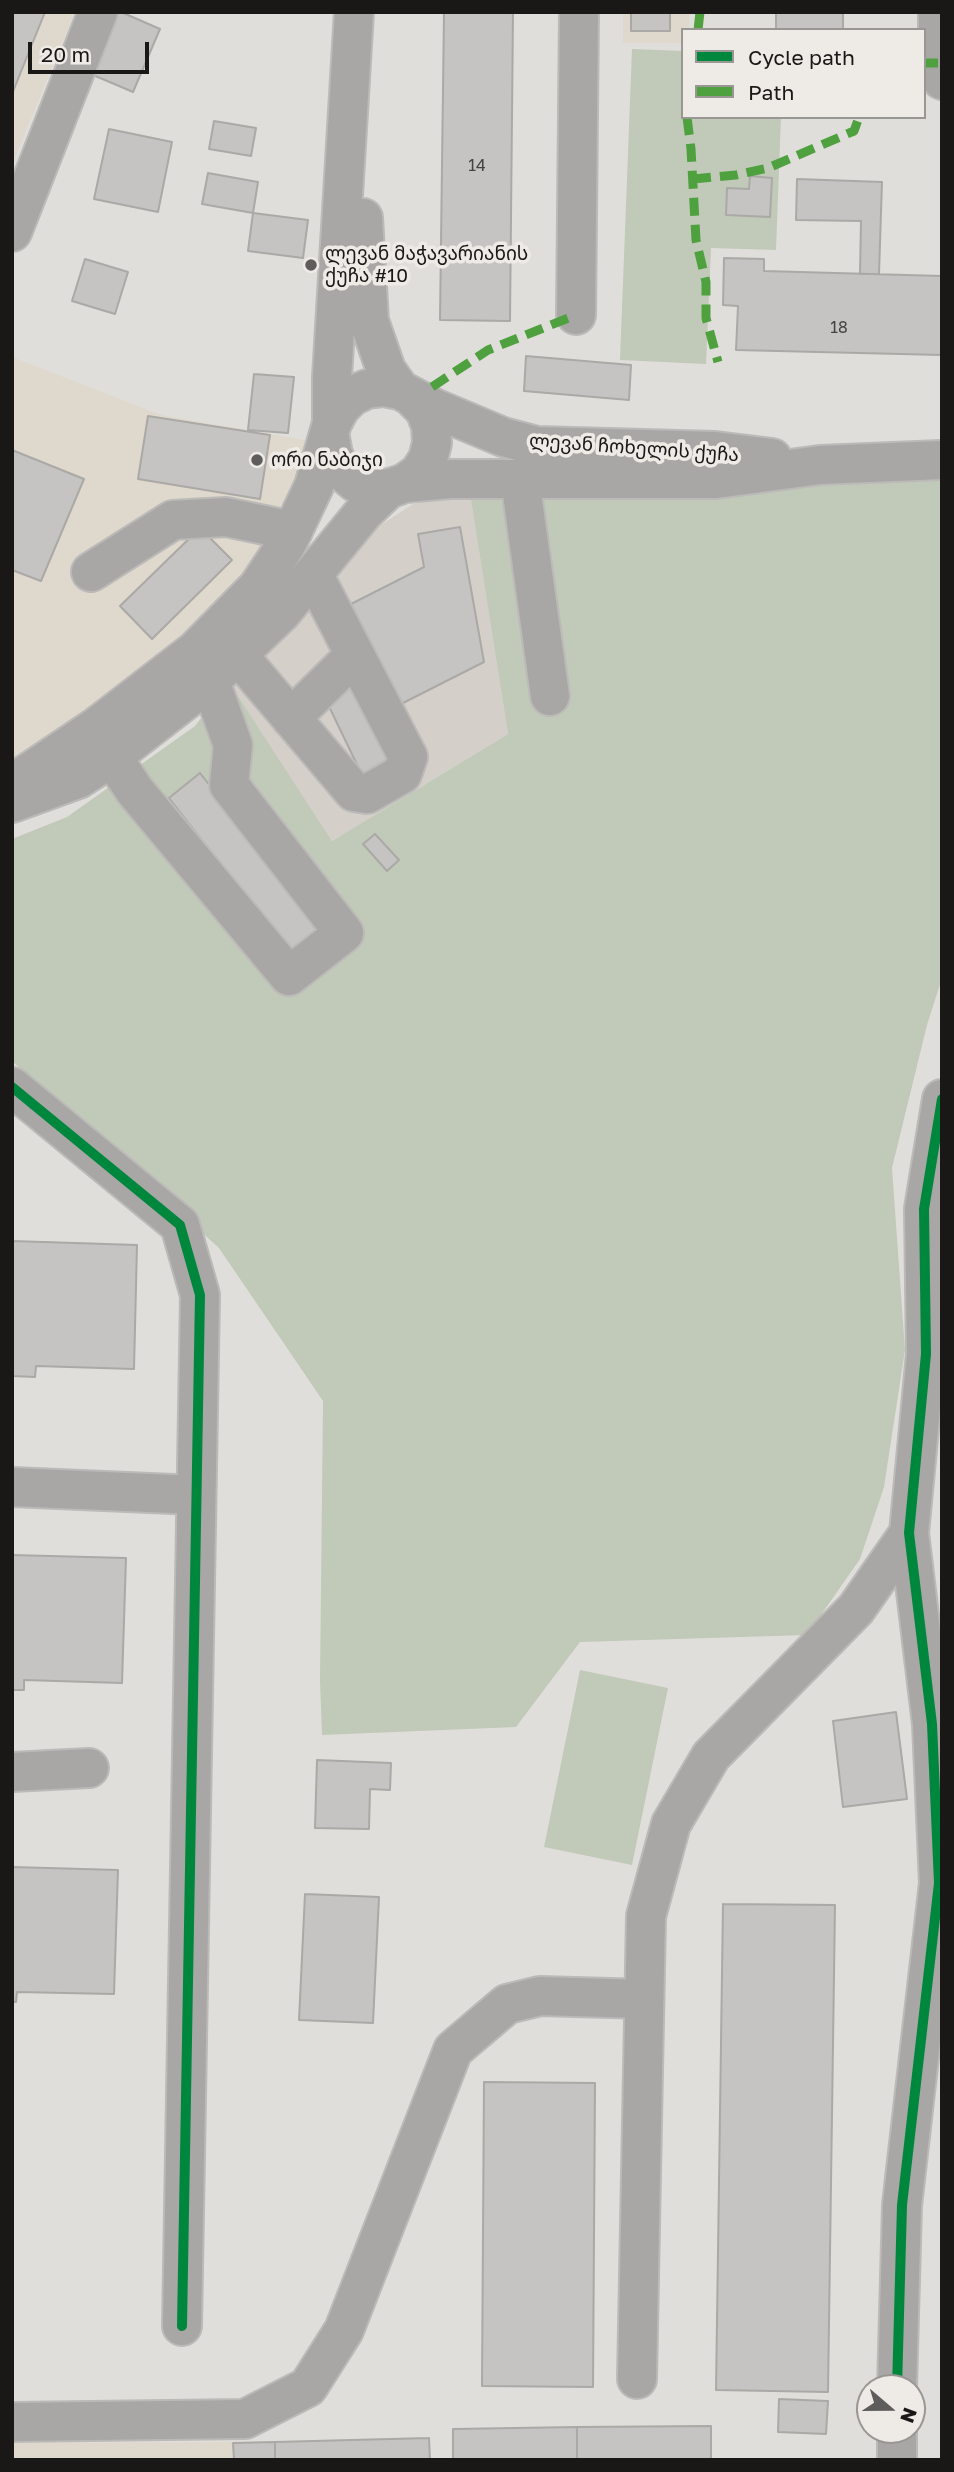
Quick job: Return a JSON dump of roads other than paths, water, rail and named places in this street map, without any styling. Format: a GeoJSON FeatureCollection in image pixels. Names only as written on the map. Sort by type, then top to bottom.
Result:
{"type":"FeatureCollection","features":[{"type":"Feature","properties":{"kind":"street"},"geometry":{"type":"LineString","coordinates":[[12,232],[98,12]]}},
{"type":"Feature","properties":{"kind":"street"},"geometry":{"type":"LineString","coordinates":[[576,315],[579,12]]}},
{"type":"Feature","properties":{"kind":"street"},"geometry":{"type":"LineString","coordinates":[[938,12],[938,63],[942,80]]}},
{"type":"Feature","properties":{"kind":"street"},"geometry":{"type":"LineString","coordinates":[[12,803],[78,779],[112,757],[210,681],[282,612],[365,512],[397,486],[419,473],[428,459],[432,443],[431,426],[425,410],[386,370],[369,321],[354,27]]}},
{"type":"Feature","properties":{"kind":"street"},"geometry":{"type":"LineString","coordinates":[[354,27],[332,377],[333,455],[342,471],[355,482],[371,488],[397,486]]}},
{"type":"Feature","properties":{"kind":"street"},"geometry":{"type":"LineString","coordinates":[[12,784],[95,727],[196,650],[258,587],[293,531],[314,486],[340,408],[352,396],[367,389],[384,387],[407,394]]}},
{"type":"Feature","properties":{"kind":"street","name":"ლევან ჩოხელის ქუჩა"},"geometry":{"type":"LineString","coordinates":[[407,394],[503,437],[537,446],[715,451],[820,465]]}},
{"type":"Feature","properties":{"kind":"street","name":"ლევან ჩოხელის ქუჩა"},"geometry":{"type":"LineString","coordinates":[[397,486],[450,480],[716,479],[820,465],[942,460]]}},
{"type":"Feature","properties":{"kind":"street"},"geometry":{"type":"LineString","coordinates":[[520,479],[550,695]]}},
{"type":"Feature","properties":{"kind":"street"},"geometry":{"type":"LineString","coordinates":[[92,572],[173,520],[226,517],[293,531]]}},
{"type":"Feature","properties":{"kind":"street"},"geometry":{"type":"LineString","coordinates":[[237,654],[354,792],[367,794],[402,774],[408,757],[313,574]]}},
{"type":"Feature","properties":{"kind":"street"},"geometry":{"type":"LineString","coordinates":[[291,718],[355,655]]}},
{"type":"Feature","properties":{"kind":"street"},"geometry":{"type":"LineString","coordinates":[[112,757],[135,791],[289,976],[344,933],[229,785],[233,745],[210,681]]}},
{"type":"Feature","properties":{"kind":"street"},"geometry":{"type":"LineString","coordinates":[[12,1087],[180,1225],[200,1295],[182,2326]]}},
{"type":"Feature","properties":{"kind":"street"},"geometry":{"type":"LineString","coordinates":[[897,2374],[902,2205],[939,1883],[932,1724],[909,1533],[926,1354],[933,1204],[942,1098]]}},
{"type":"Feature","properties":{"kind":"street"},"geometry":{"type":"LineString","coordinates":[[12,1487],[196,1495]]}},
{"type":"Feature","properties":{"kind":"street"},"geometry":{"type":"LineString","coordinates":[[637,2379],[646,1916],[671,1824],[711,1756],[856,1609],[909,1533]]}},
{"type":"Feature","properties":{"kind":"street"},"geometry":{"type":"LineString","coordinates":[[12,1772],[89,1768]]}},
{"type":"Feature","properties":{"kind":"street"},"geometry":{"type":"LineString","coordinates":[[12,2422],[245,2419],[308,2387],[344,2330],[453,2050],[507,2004],[540,1996],[643,1999]]}},
{"type":"Feature","properties":{"kind":"place","name":"ლევან მაჭავარიანის ქუჩა #10"},"geometry":{"type":"Point","coordinates":[311,265]}},
{"type":"Feature","properties":{"kind":"place","name":"ორი ნაბიჯი"},"geometry":{"type":"Point","coordinates":[257,460]}}]}
